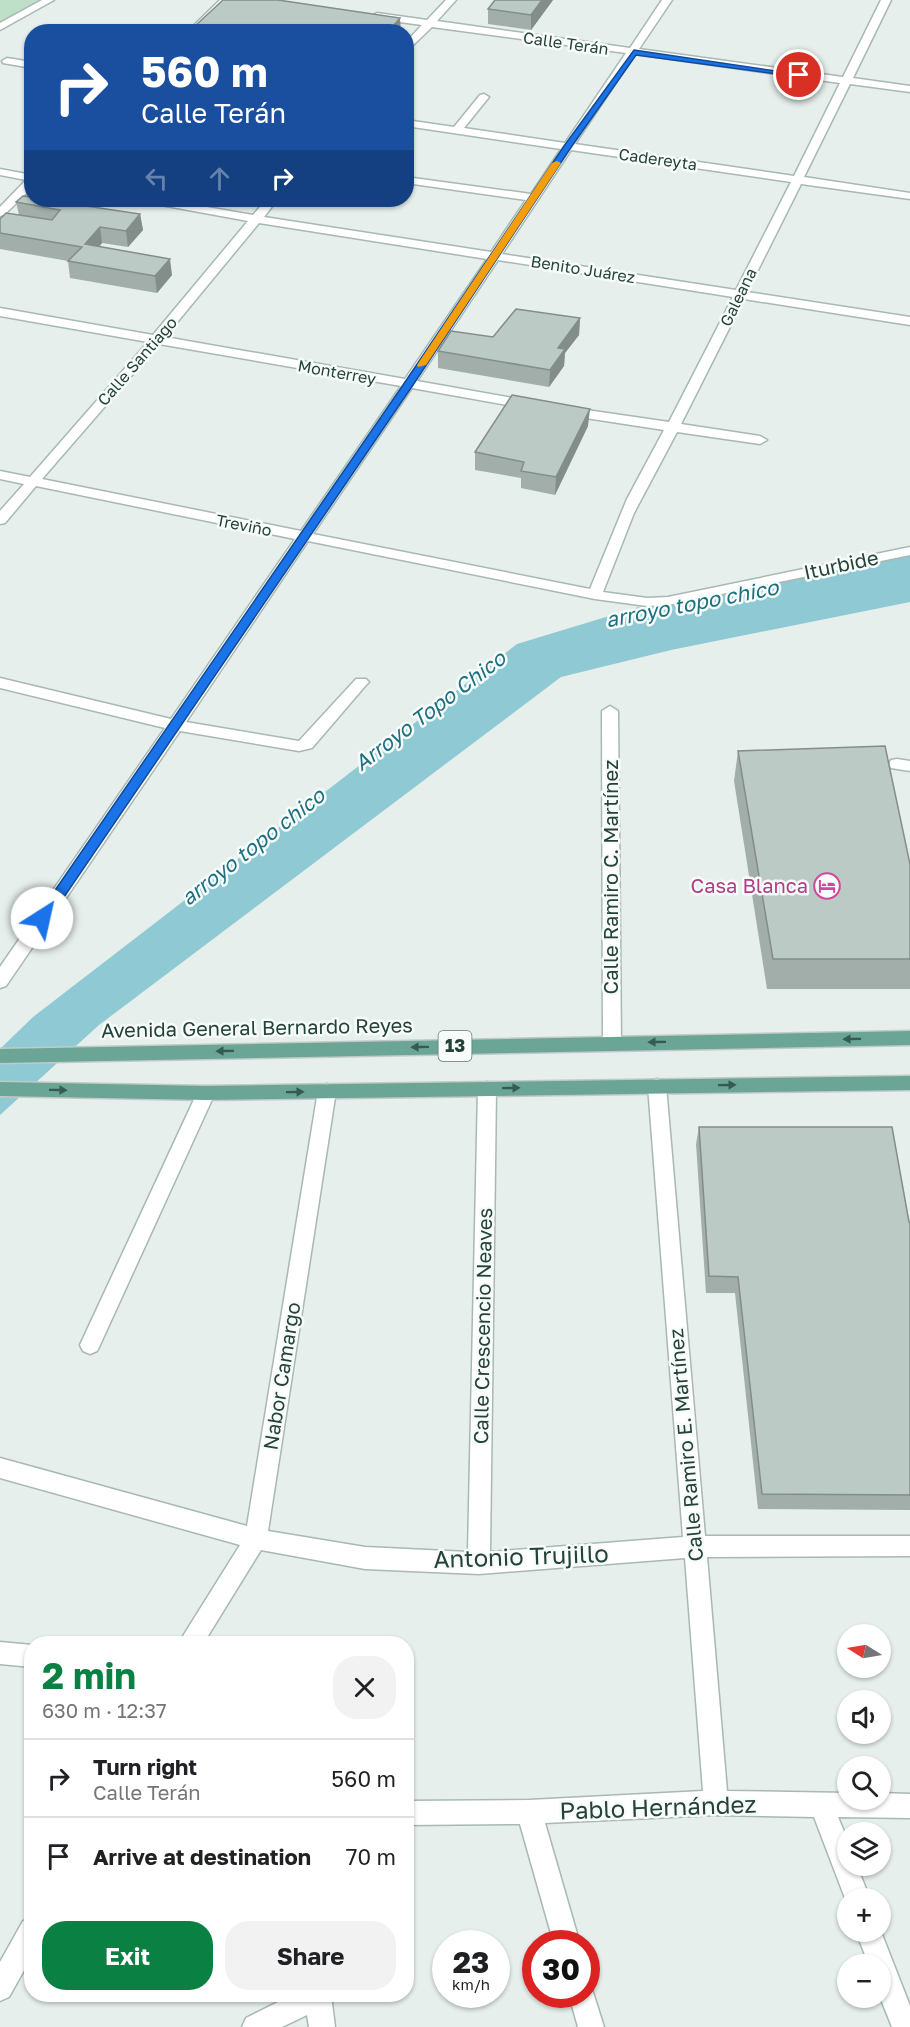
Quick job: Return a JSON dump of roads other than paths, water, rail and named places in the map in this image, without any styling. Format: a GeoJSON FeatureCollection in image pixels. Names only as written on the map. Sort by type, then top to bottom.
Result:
{"type":"FeatureCollection","features":[{"type":"Feature","properties":{"kind":"main road","name":"Avenida General Bernardo Reyes"},"geometry":{"type":"LineString","coordinates":[[0,1056],[910,1038]]}},
{"type":"Feature","properties":{"kind":"main road","name":"13"},"geometry":{"type":"LineString","coordinates":[[0,1089],[206,1094],[910,1083]]}},
{"type":"Feature","properties":{"kind":"street"},"geometry":{"type":"LineString","coordinates":[[0,27],[49,0]]}},
{"type":"Feature","properties":{"kind":"street"},"geometry":{"type":"LineString","coordinates":[[200,24],[226,0]]}},
{"type":"Feature","properties":{"kind":"street"},"geometry":{"type":"LineString","coordinates":[[414,41],[451,0]]}},
{"type":"Feature","properties":{"kind":"street"},"geometry":{"type":"LineString","coordinates":[[0,981],[8,955],[176,725],[568,146],[634,53],[667,0]]}},
{"type":"Feature","properties":{"kind":"street","name":"Galeana"},"geometry":{"type":"LineString","coordinates":[[595,595],[628,511],[674,428],[799,180],[885,0]]}},
{"type":"Feature","properties":{"kind":"street","name":"Calle Terán"},"geometry":{"type":"LineString","coordinates":[[362,14],[910,89]]}},
{"type":"Feature","properties":{"kind":"street"},"geometry":{"type":"LineString","coordinates":[[7,61],[24,64]]}},
{"type":"Feature","properties":{"kind":"street"},"geometry":{"type":"LineString","coordinates":[[457,130],[484,97]]}},
{"type":"Feature","properties":{"kind":"street","name":"Cadereyta"},"geometry":{"type":"LineString","coordinates":[[414,124],[910,196]]}},
{"type":"Feature","properties":{"kind":"street"},"geometry":{"type":"LineString","coordinates":[[0,172],[24,177]]}},
{"type":"Feature","properties":{"kind":"street"},"geometry":{"type":"LineString","coordinates":[[414,181],[533,198]]}},
{"type":"Feature","properties":{"kind":"street"},"geometry":{"type":"LineString","coordinates":[[0,213],[24,188]]}},
{"type":"Feature","properties":{"kind":"street","name":"Benito Juárez"},"geometry":{"type":"LineString","coordinates":[[189,207],[910,321]]}},
{"type":"Feature","properties":{"kind":"street","name":"Calle Santiago"},"geometry":{"type":"LineString","coordinates":[[0,520],[156,340],[266,207]]}},
{"type":"Feature","properties":{"kind":"street","name":"Monterrey"},"geometry":{"type":"LineString","coordinates":[[0,312],[408,385],[760,440]]}},
{"type":"Feature","properties":{"kind":"street","name":"Treviño"},"geometry":{"type":"LineString","coordinates":[[0,475],[595,595]]}},
{"type":"Feature","properties":{"kind":"street","name":"Iturbide"},"geometry":{"type":"LineString","coordinates":[[595,595],[647,602],[668,601],[910,551]]}},
{"type":"Feature","properties":{"kind":"street"},"geometry":{"type":"LineString","coordinates":[[0,683],[176,725],[289,746],[306,744],[362,682]]}},
{"type":"Feature","properties":{"kind":"street","name":"Calle Ramiro C. Martínez"},"geometry":{"type":"LineString","coordinates":[[610,711],[612,1043]]}},
{"type":"Feature","properties":{"kind":"street","name":"Calle Ramiro E. Martínez"},"geometry":{"type":"LineString","coordinates":[[657,1086],[716,1803]]}},
{"type":"Feature","properties":{"kind":"street","name":"Calle Crescencio Neaves"},"geometry":{"type":"LineString","coordinates":[[478,1563],[487,1089]]}},
{"type":"Feature","properties":{"kind":"street","name":"Nabor Camargo"},"geometry":{"type":"LineString","coordinates":[[195,1636],[256,1539],[327,1091]]}},
{"type":"Feature","properties":{"kind":"street"},"geometry":{"type":"LineString","coordinates":[[90,1345],[206,1094]]}},
{"type":"Feature","properties":{"kind":"street","name":"Antonio Trujillo"},"geometry":{"type":"LineString","coordinates":[[0,1468],[256,1539],[365,1558],[478,1563],[694,1547],[910,1546]]}},
{"type":"Feature","properties":{"kind":"street"},"geometry":{"type":"LineString","coordinates":[[0,1653],[24,1655]]}},
{"type":"Feature","properties":{"kind":"street","name":"Pablo Hernández"},"geometry":{"type":"LineString","coordinates":[[414,1813],[529,1812],[716,1803],[910,1806]]}},
{"type":"Feature","properties":{"kind":"street"},"geometry":{"type":"LineString","coordinates":[[821,1804],[853,1888]]}},
{"type":"Feature","properties":{"kind":"street"},"geometry":{"type":"LineString","coordinates":[[529,1812],[563,1930]]}},
{"type":"Feature","properties":{"kind":"street"},"geometry":{"type":"LineString","coordinates":[[873,1942],[905,2027]]}},
{"type":"Feature","properties":{"kind":"street"},"geometry":{"type":"LineString","coordinates":[[0,1988],[24,1944]]}},
{"type":"Feature","properties":{"kind":"street"},"geometry":{"type":"LineString","coordinates":[[255,2027],[307,2002]]}},
{"type":"Feature","properties":{"kind":"street"},"geometry":{"type":"LineString","coordinates":[[320,2002],[322,2027]]}},
{"type":"Feature","properties":{"kind":"street"},"geometry":{"type":"LineString","coordinates":[[586,2008],[591,2027]]}},
{"type":"Feature","properties":{"kind":"water","name":"arroyo topo chico"},"geometry":{"type":"Polygon","coordinates":[[[910,550],[910,602],[671,650],[561,677],[99,1025],[0,1115],[0,1049],[33,1017],[517,644],[652,603],[910,550]]]}},
{"type":"Feature","properties":{"kind":"place","name":"Casa Blanca"},"geometry":{"type":"Point","coordinates":[827,886]}},
{"type":"Feature","properties":{"kind":"water label","name":"Arroyo Topo Chico"},"geometry":{"type":"Point","coordinates":[430,711]}}]}
